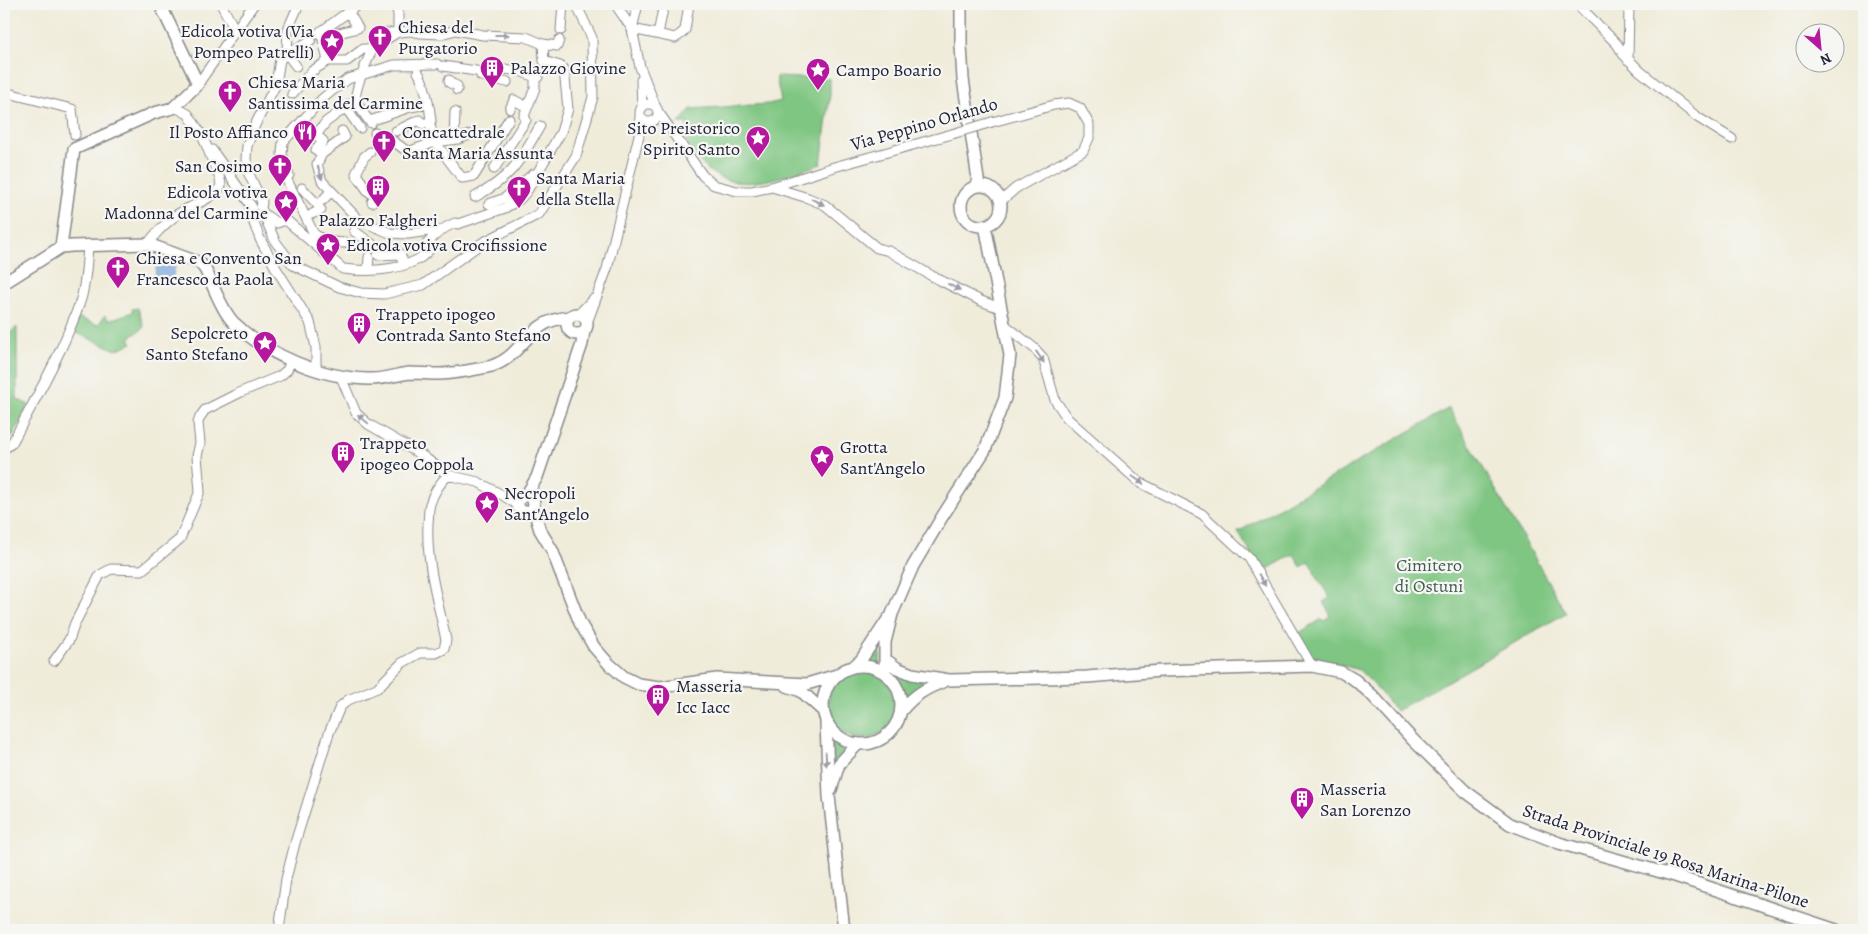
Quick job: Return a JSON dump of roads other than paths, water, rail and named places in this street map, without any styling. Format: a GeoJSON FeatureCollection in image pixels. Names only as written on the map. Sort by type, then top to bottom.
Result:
{"type":"FeatureCollection","features":[{"type":"Feature","properties":{"kind":"street"},"geometry":{"type":"LineString","coordinates":[[160,4],[198,84]]}},
{"type":"Feature","properties":{"kind":"street"},"geometry":{"type":"LineString","coordinates":[[221,4],[235,30]]}},
{"type":"Feature","properties":{"kind":"street"},"geometry":{"type":"LineString","coordinates":[[61,247],[74,149],[154,112],[174,106],[198,84],[254,4]]}},
{"type":"Feature","properties":{"kind":"street"},"geometry":{"type":"LineString","coordinates":[[296,66],[287,54],[288,29],[299,4]]}},
{"type":"Feature","properties":{"kind":"street"},"geometry":{"type":"LineString","coordinates":[[259,210],[262,202],[248,172],[247,146],[255,125],[276,84],[280,59],[318,35],[359,4]]}},
{"type":"Feature","properties":{"kind":"street"},"geometry":{"type":"LineString","coordinates":[[394,4],[398,13],[398,32]]}},
{"type":"Feature","properties":{"kind":"street"},"geometry":{"type":"LineString","coordinates":[[561,30],[563,4]]}},
{"type":"Feature","properties":{"kind":"street"},"geometry":{"type":"LineString","coordinates":[[174,106],[188,114],[259,210],[274,241],[293,265],[339,287],[361,293],[384,294],[423,285],[482,243],[539,214],[576,156],[593,97],[592,38],[576,4]]}},
{"type":"Feature","properties":{"kind":"street","name":"Via Peppino Orlando"},"geometry":{"type":"LineString","coordinates":[[615,4],[632,29],[640,67],[643,95],[639,136]]}},
{"type":"Feature","properties":{"kind":"street"},"geometry":{"type":"LineString","coordinates":[[638,4],[632,29],[675,38],[685,30],[689,4]]}},
{"type":"Feature","properties":{"kind":"street"},"geometry":{"type":"LineString","coordinates":[[658,34],[664,4]]}},
{"type":"Feature","properties":{"kind":"street"},"geometry":{"type":"LineString","coordinates":[[961,4],[960,45],[963,78],[979,186]]}},
{"type":"Feature","properties":{"kind":"street"},"geometry":{"type":"LineString","coordinates":[[1577,4],[1617,44],[1628,60],[1640,71],[1697,117],[1732,139]]}},
{"type":"Feature","properties":{"kind":"street"},"geometry":{"type":"LineString","coordinates":[[1628,60],[1629,4]]}},
{"type":"Feature","properties":{"kind":"street"},"geometry":{"type":"LineString","coordinates":[[318,35],[358,28],[348,11]]}},
{"type":"Feature","properties":{"kind":"street"},"geometry":{"type":"LineString","coordinates":[[428,104],[410,107],[371,122],[356,100],[356,92],[379,34],[410,31],[441,34],[456,30],[483,35],[526,37],[543,44],[558,43]]}},
{"type":"Feature","properties":{"kind":"street"},"geometry":{"type":"LineString","coordinates":[[318,35],[328,61]]}},
{"type":"Feature","properties":{"kind":"street"},"geometry":{"type":"LineString","coordinates":[[507,82],[486,77],[476,71],[440,65],[394,64],[348,79],[322,99],[283,142],[282,154],[289,175],[286,178],[290,188],[313,238],[324,252],[343,269],[368,270],[404,264],[415,261],[424,255],[429,250],[427,244],[432,238],[455,223],[458,224],[505,208],[520,199],[526,193],[561,132],[568,109],[564,69],[544,61],[543,44]]}},
{"type":"Feature","properties":{"kind":"street"},"geometry":{"type":"LineString","coordinates":[[292,94],[312,71],[328,61],[347,61],[363,50],[372,48]]}},
{"type":"Feature","properties":{"kind":"street"},"geometry":{"type":"LineString","coordinates":[[488,66],[520,71],[536,77],[534,92],[524,116],[526,120],[494,169]]}},
{"type":"Feature","properties":{"kind":"street","name":"Via Peppino Orlando"},"geometry":{"type":"LineString","coordinates":[[640,67],[657,116],[698,169],[714,184],[737,191],[772,187],[834,167],[1054,105],[1069,102],[1080,108],[1089,124],[1089,138],[1083,151],[1016,188],[1000,202]]}},
{"type":"Feature","properties":{"kind":"street"},"geometry":{"type":"LineString","coordinates":[[418,72],[423,80],[435,142],[462,178],[474,176],[509,119]]}},
{"type":"Feature","properties":{"kind":"street"},"geometry":{"type":"LineString","coordinates":[[449,80],[450,83],[457,86],[457,90]]}},
{"type":"Feature","properties":{"kind":"street"},"geometry":{"type":"LineString","coordinates":[[4,92],[72,109],[75,135]]}},
{"type":"Feature","properties":{"kind":"street"},"geometry":{"type":"LineString","coordinates":[[322,154],[316,150],[323,141],[316,135],[326,122],[356,100]]}},
{"type":"Feature","properties":{"kind":"street"},"geometry":{"type":"LineString","coordinates":[[510,109],[514,100],[528,106]]}},
{"type":"Feature","properties":{"kind":"street"},"geometry":{"type":"LineString","coordinates":[[646,104],[657,116],[644,121],[641,112],[646,104]]}},
{"type":"Feature","properties":{"kind":"street"},"geometry":{"type":"LineString","coordinates":[[346,108],[360,128]]}},
{"type":"Feature","properties":{"kind":"street"},"geometry":{"type":"LineString","coordinates":[[454,139],[455,112]]}},
{"type":"Feature","properties":{"kind":"street"},"geometry":{"type":"LineString","coordinates":[[526,503],[537,489],[537,477],[578,352],[577,325],[598,293],[607,269],[639,136],[657,116]]}},
{"type":"Feature","properties":{"kind":"street"},"geometry":{"type":"LineString","coordinates":[[372,202],[376,197],[368,191],[356,174],[364,157],[394,135],[419,120],[423,124],[430,122]]}},
{"type":"Feature","properties":{"kind":"street"},"geometry":{"type":"LineString","coordinates":[[475,197],[492,188],[513,170],[540,126]]}},
{"type":"Feature","properties":{"kind":"street"},"geometry":{"type":"LineString","coordinates":[[375,132],[376,148]]}},
{"type":"Feature","properties":{"kind":"street"},"geometry":{"type":"LineString","coordinates":[[344,134],[322,154],[317,164],[322,181],[331,191],[360,221],[390,233],[408,234],[431,229]]}},
{"type":"Feature","properties":{"kind":"street"},"geometry":{"type":"LineString","coordinates":[[394,135],[408,152],[435,142],[472,134]]}},
{"type":"Feature","properties":{"kind":"street"},"geometry":{"type":"LineString","coordinates":[[148,244],[155,234],[176,215],[216,193],[221,186],[220,179],[202,135]]}},
{"type":"Feature","properties":{"kind":"street"},"geometry":{"type":"LineString","coordinates":[[489,204],[505,198],[533,174],[537,174]]}},
{"type":"Feature","properties":{"kind":"street"},"geometry":{"type":"LineString","coordinates":[[979,186],[990,188],[998,196],[1000,202],[999,214],[991,223],[985,225],[972,224],[960,209],[963,196],[967,191],[979,186]]}},
{"type":"Feature","properties":{"kind":"street"},"geometry":{"type":"LineString","coordinates":[[772,187],[825,205],[877,248],[889,251],[932,276],[981,301],[1000,308]]}},
{"type":"Feature","properties":{"kind":"street"},"geometry":{"type":"LineString","coordinates":[[302,188],[320,201],[321,210],[312,214]]}},
{"type":"Feature","properties":{"kind":"street"},"geometry":{"type":"LineString","coordinates":[[320,201],[331,191]]}},
{"type":"Feature","properties":{"kind":"street"},"geometry":{"type":"LineString","coordinates":[[259,210],[277,223],[286,220],[313,238],[345,242]]}},
{"type":"Feature","properties":{"kind":"street"},"geometry":{"type":"LineString","coordinates":[[259,210],[250,213],[260,239],[310,322],[316,347],[316,369]]}},
{"type":"Feature","properties":{"kind":"street"},"geometry":{"type":"LineString","coordinates":[[360,221],[353,232],[372,244],[372,254],[368,270]]}},
{"type":"Feature","properties":{"kind":"street"},"geometry":{"type":"LineString","coordinates":[[886,674],[885,642],[892,614],[913,566],[985,450],[1005,398],[1010,355],[985,225]]}},
{"type":"Feature","properties":{"kind":"street"},"geometry":{"type":"LineString","coordinates":[[324,252],[333,242]]}},
{"type":"Feature","properties":{"kind":"street"},"geometry":{"type":"LineString","coordinates":[[4,283],[61,247],[148,244],[200,264],[228,314],[234,322],[254,338],[291,361],[341,377],[378,379],[408,373],[441,374],[492,366],[511,353],[536,328],[554,319],[577,325]]}},
{"type":"Feature","properties":{"kind":"street"},"geometry":{"type":"LineString","coordinates":[[4,448],[12,442],[65,338],[81,298],[87,266],[88,245]]}},
{"type":"Feature","properties":{"kind":"street"},"geometry":{"type":"LineString","coordinates":[[372,254],[400,254],[404,264]]}},
{"type":"Feature","properties":{"kind":"street"},"geometry":{"type":"LineString","coordinates":[[1004,324],[1034,348],[1043,358],[1055,400],[1067,418],[1139,482],[1202,514],[1249,558],[1312,666]]}},
{"type":"Feature","properties":{"kind":"street"},"geometry":{"type":"LineString","coordinates":[[54,661],[69,640],[75,623],[100,575],[111,569],[142,570],[180,539],[200,491],[197,456],[200,443],[198,423],[205,410],[241,392],[280,376],[291,361]]}},
{"type":"Feature","properties":{"kind":"street"},"geometry":{"type":"LineString","coordinates":[[341,377],[356,413],[368,424],[420,454],[448,475],[478,482],[504,496],[526,503],[552,550],[580,623],[594,647],[624,677],[638,684],[660,687],[716,679],[807,684],[837,675],[853,667],[861,660],[892,614]]}},
{"type":"Feature","properties":{"kind":"street"},"geometry":{"type":"LineString","coordinates":[[279,930],[286,879],[295,843],[329,734],[340,707],[348,700],[377,688],[402,663],[420,653],[436,653],[444,649],[446,640],[433,588],[428,553],[428,527],[430,505],[441,482],[448,475]]}},
{"type":"Feature","properties":{"kind":"street"},"geometry":{"type":"LineString","coordinates":[[885,659],[897,668],[912,674]]}},
{"type":"Feature","properties":{"kind":"street","name":"Strada Provinciale 19 Rosa Marina-Pilone"},"geometry":{"type":"LineString","coordinates":[[949,680],[1087,677],[1312,666],[1340,672],[1355,680],[1372,695],[1413,740],[1465,791],[1510,824],[1529,833],[1675,876],[1836,930]]}},
{"type":"Feature","properties":{"kind":"street"},"geometry":{"type":"LineString","coordinates":[[826,723],[834,734],[844,741],[857,745],[870,744],[881,740],[891,732],[898,722],[901,711],[901,698],[896,686],[886,674],[875,668],[853,667]]}},
{"type":"Feature","properties":{"kind":"street"},"geometry":{"type":"LineString","coordinates":[[886,674],[912,674],[949,680]]}},
{"type":"Feature","properties":{"kind":"street"},"geometry":{"type":"LineString","coordinates":[[837,675],[828,684],[823,696],[822,710],[826,723],[829,796],[844,930]]}},
{"type":"Feature","properties":{"kind":"street"},"geometry":{"type":"LineString","coordinates":[[901,711],[908,702],[926,688],[949,680]]}},
{"type":"Feature","properties":{"kind":"street"},"geometry":{"type":"LineString","coordinates":[[776,682],[801,691],[822,710]]}},
{"type":"Feature","properties":{"kind":"street"},"geometry":{"type":"LineString","coordinates":[[829,796],[839,764],[857,745]]}},
{"type":"Feature","properties":{"kind":"water"},"geometry":{"type":"Polygon","coordinates":[[[157,263],[175,266],[172,280],[155,277],[157,263]]]}},
{"type":"Feature","properties":{"kind":"place","name":"Chiesa del Purgatorio"},"geometry":{"type":"Point","coordinates":[380,58]}},
{"type":"Feature","properties":{"kind":"place","name":"Edicola votiva (Via Pompeo Patrelli)"},"geometry":{"type":"Point","coordinates":[332,62]}},
{"type":"Feature","properties":{"kind":"place","name":"Palazzo Giovine"},"geometry":{"type":"Point","coordinates":[492,89]}},
{"type":"Feature","properties":{"kind":"place","name":"Campo Boario"},"geometry":{"type":"Point","coordinates":[818,91]}},
{"type":"Feature","properties":{"kind":"place","name":"Chiesa Maria Santissima del Carmine"},"geometry":{"type":"Point","coordinates":[230,113]}},
{"type":"Feature","properties":{"kind":"place","name":"Il Posto Affianco"},"geometry":{"type":"Point","coordinates":[305,153]}},
{"type":"Feature","properties":{"kind":"place","name":"Sito Preistorico Spirito Santo"},"geometry":{"type":"Point","coordinates":[758,159]}},
{"type":"Feature","properties":{"kind":"place","name":"Concattedrale Santa Maria Assunta"},"geometry":{"type":"Point","coordinates":[384,163]}},
{"type":"Feature","properties":{"kind":"place","name":"San Cosimo"},"geometry":{"type":"Point","coordinates":[280,187]}},
{"type":"Feature","properties":{"kind":"place","name":"Palazzo Falgheri"},"geometry":{"type":"Point","coordinates":[378,208]}},
{"type":"Feature","properties":{"kind":"place","name":"Santa Maria della Stella"},"geometry":{"type":"Point","coordinates":[519,209]}},
{"type":"Feature","properties":{"kind":"place","name":"Edicola votiva Madonna del Carmine"},"geometry":{"type":"Point","coordinates":[286,223]}},
{"type":"Feature","properties":{"kind":"place","name":"Edicola votiva Crocifissione"},"geometry":{"type":"Point","coordinates":[328,266]}},
{"type":"Feature","properties":{"kind":"place","name":"Chiesa e Convento San Francesco da Paola"},"geometry":{"type":"Point","coordinates":[118,289]}},
{"type":"Feature","properties":{"kind":"place","name":"Trappeto ipogeo Contrada Santo Stefano"},"geometry":{"type":"Point","coordinates":[359,345]}},
{"type":"Feature","properties":{"kind":"place","name":"Sepolcreto Santo Stefano"},"geometry":{"type":"Point","coordinates":[265,364]}},
{"type":"Feature","properties":{"kind":"place","name":"Trappeto ipogeo Coppola"},"geometry":{"type":"Point","coordinates":[343,474]}},
{"type":"Feature","properties":{"kind":"place","name":"Grotta Sant'Angelo"},"geometry":{"type":"Point","coordinates":[822,478]}},
{"type":"Feature","properties":{"kind":"place","name":"Necropoli Sant'Angelo"},"geometry":{"type":"Point","coordinates":[487,524]}},
{"type":"Feature","properties":{"kind":"place","name":"Masseria Icc Iacc"},"geometry":{"type":"Point","coordinates":[658,717]}},
{"type":"Feature","properties":{"kind":"place","name":"Masseria San Lorenzo"},"geometry":{"type":"Point","coordinates":[1302,820]}},
{"type":"Feature","properties":{"kind":"park label","name":"Cimitero di Ostuni"},"geometry":{"type":"Point","coordinates":[1429,575]}}]}
